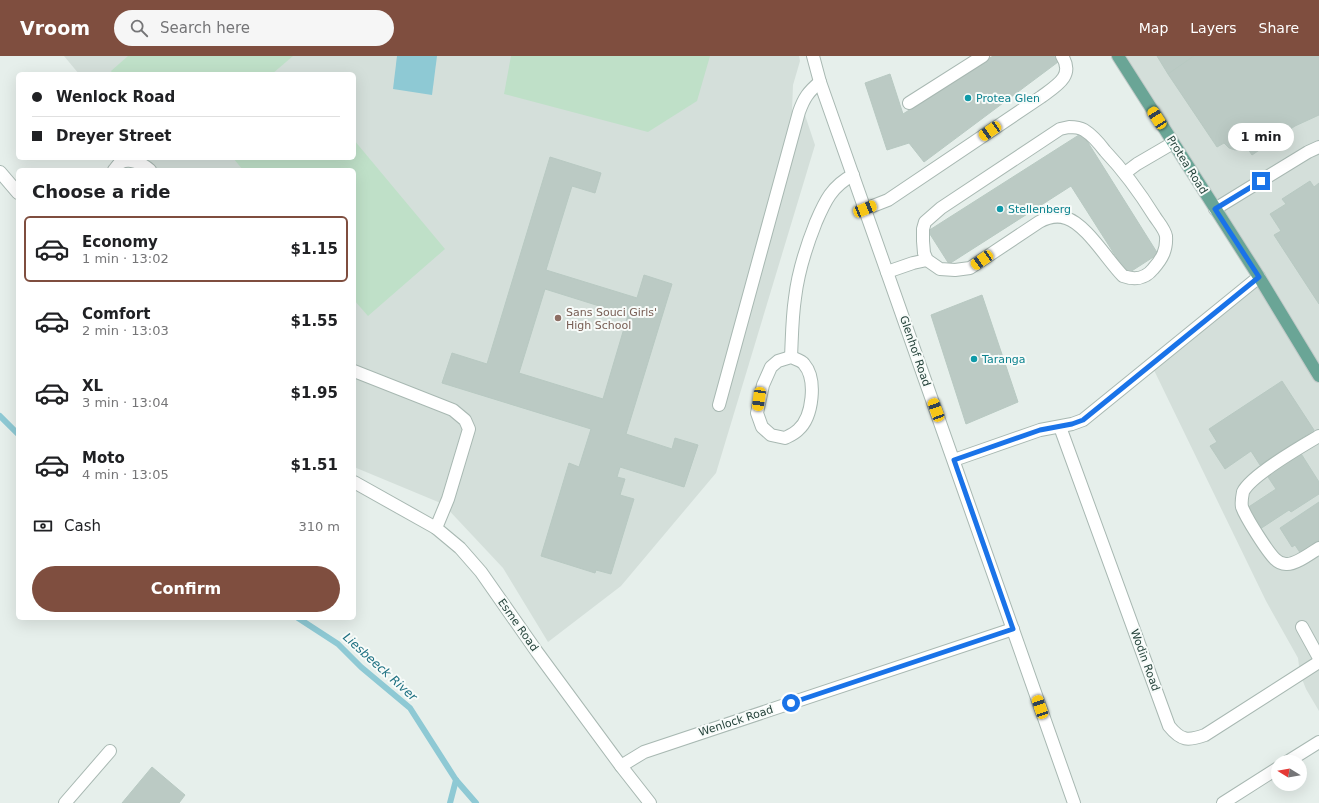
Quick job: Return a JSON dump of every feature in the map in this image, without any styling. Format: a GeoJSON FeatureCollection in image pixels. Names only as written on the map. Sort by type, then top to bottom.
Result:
{"type":"FeatureCollection","features":[{"type":"Feature","properties":{"kind":"main road","name":"Protea Road"},"geometry":{"type":"LineString","coordinates":[[1118,56],[1259,277],[1319,376]]}},
{"type":"Feature","properties":{"kind":"street","name":"Glenhof Road"},"geometry":{"type":"LineString","coordinates":[[813,56],[820,82],[1074,803]]}},
{"type":"Feature","properties":{"kind":"street"},"geometry":{"type":"LineString","coordinates":[[908,103],[983,56]]}},
{"type":"Feature","properties":{"kind":"street"},"geometry":{"type":"LineString","coordinates":[[865,209],[888,200],[1058,84],[1067,71],[1067,67],[1062,56]]}},
{"type":"Feature","properties":{"kind":"street"},"geometry":{"type":"LineString","coordinates":[[719,405],[799,112],[803,100],[810,90],[820,82]]}},
{"type":"Feature","properties":{"kind":"street"},"geometry":{"type":"LineString","coordinates":[[1076,126],[1083,129],[1094,138],[1126,173],[1166,234],[1166,247],[1161,260],[1151,272],[1143,277],[1132,279],[1123,276],[1080,227],[1067,218],[1056,216],[1048,217],[1039,222],[970,268],[955,270],[940,269],[927,260],[924,253],[923,229],[925,222],[929,218],[941,208],[1060,129],[1076,126]]}},
{"type":"Feature","properties":{"kind":"street"},"geometry":{"type":"LineString","coordinates":[[1126,173],[1137,164],[1173,143]]}},
{"type":"Feature","properties":{"kind":"street"},"geometry":{"type":"LineString","coordinates":[[1215,209],[1308,152],[1319,147]]}},
{"type":"Feature","properties":{"kind":"street"},"geometry":{"type":"LineString","coordinates":[[115,168],[119,163],[128,161],[148,168]]}},
{"type":"Feature","properties":{"kind":"street"},"geometry":{"type":"LineString","coordinates":[[0,172],[16,191]]}},
{"type":"Feature","properties":{"kind":"street"},"geometry":{"type":"LineString","coordinates":[[791,357],[794,299],[800,266],[808,241],[830,193],[840,182],[853,174]]}},
{"type":"Feature","properties":{"kind":"street"},"geometry":{"type":"LineString","coordinates":[[887,272],[927,260]]}},
{"type":"Feature","properties":{"kind":"street"},"geometry":{"type":"LineString","coordinates":[[954,460],[1040,430],[1060,427],[1083,420],[1259,277]]}},
{"type":"Feature","properties":{"kind":"street"},"geometry":{"type":"LineString","coordinates":[[791,357],[803,362],[809,370],[812,402],[807,417],[799,430],[784,438],[771,435],[762,426],[757,413],[763,385],[771,368],[778,361],[791,357]]}},
{"type":"Feature","properties":{"kind":"street"},"geometry":{"type":"LineString","coordinates":[[356,372],[453,410],[465,420],[469,429],[448,500],[436,528]]}},
{"type":"Feature","properties":{"kind":"street","name":"Wodin Road"},"geometry":{"type":"LineString","coordinates":[[1060,427],[1169,726],[1174,732],[1180,737],[1188,740],[1206,735],[1319,662]]}},
{"type":"Feature","properties":{"kind":"street"},"geometry":{"type":"LineString","coordinates":[[1319,436],[1297,449],[1252,480],[1244,491],[1241,500],[1242,508],[1263,543],[1275,559],[1286,564],[1292,564],[1319,548]]}},
{"type":"Feature","properties":{"kind":"street","name":"Esme Road"},"geometry":{"type":"LineString","coordinates":[[356,483],[436,528],[460,548],[481,572],[537,652],[650,803]]}},
{"type":"Feature","properties":{"kind":"street"},"geometry":{"type":"LineString","coordinates":[[1302,627],[1319,658]]}},
{"type":"Feature","properties":{"kind":"street","name":"Wenlock Road"},"geometry":{"type":"LineString","coordinates":[[621,766],[644,752],[1013,629]]}},
{"type":"Feature","properties":{"kind":"street"},"geometry":{"type":"LineString","coordinates":[[1298,755],[1319,742]]}},
{"type":"Feature","properties":{"kind":"street"},"geometry":{"type":"LineString","coordinates":[[65,803],[110,751]]}},
{"type":"Feature","properties":{"kind":"street"},"geometry":{"type":"LineString","coordinates":[[1223,803],[1271,772]]}},
{"type":"Feature","properties":{"kind":"shaded area","name":"Sans Souci Girls' High School"},"geometry":{"type":"Polygon","coordinates":[[[64,56],[799,56],[800,61],[793,85],[792,111],[805,115],[815,145],[716,473],[621,586],[548,642],[503,568],[443,504],[356,468],[356,168],[131,168],[137,160],[356,160],[356,72],[77,72],[64,56]]]}},
{"type":"Feature","properties":{"kind":"shaded area"},"geometry":{"type":"Polygon","coordinates":[[[1118,56],[1319,56],[1319,711],[1306,689],[1300,674],[1298,658],[1266,601],[1151,364],[1259,277],[1118,56]]]}},
{"type":"Feature","properties":{"kind":"green space"},"geometry":{"type":"Polygon","coordinates":[[[128,56],[293,56],[274,72],[111,71],[128,56]]]}},
{"type":"Feature","properties":{"kind":"green space"},"geometry":{"type":"Polygon","coordinates":[[[511,56],[710,56],[697,101],[648,132],[504,94],[511,56]]]}},
{"type":"Feature","properties":{"kind":"green space"},"geometry":{"type":"Polygon","coordinates":[[[356,142],[445,249],[368,316],[356,302],[356,168],[241,168],[235,160],[356,160],[356,142]]]}},
{"type":"Feature","properties":{"kind":"water"},"geometry":{"type":"Polygon","coordinates":[[[397,56],[437,56],[432,95],[393,89],[397,56]]]}},
{"type":"Feature","properties":{"kind":"building","name":"Protea Glen"},"geometry":{"type":"Polygon","coordinates":[[[993,56],[1054,56],[1058,62],[924,162],[909,143],[887,150],[865,83],[890,74],[903,114],[993,56]]]}},
{"type":"Feature","properties":{"kind":"building"},"geometry":{"type":"Polygon","coordinates":[[[1157,56],[1194,56],[1168,74],[1157,56]]]}},
{"type":"Feature","properties":{"kind":"building"},"geometry":{"type":"Polygon","coordinates":[[[1194,56],[1319,56],[1319,115],[1295,126],[1252,155],[1246,146],[1242,149],[1235,150],[1229,148],[1224,143],[1217,147],[1168,74],[1194,56]]]}},
{"type":"Feature","properties":{"kind":"building","name":"Stellenberg"},"geometry":{"type":"Polygon","coordinates":[[[1082,133],[1158,254],[1127,274],[1071,186],[949,264],[928,231],[1082,133]]]}},
{"type":"Feature","properties":{"kind":"building"},"geometry":{"type":"Polygon","coordinates":[[[550,157],[601,173],[595,193],[572,186],[546,270],[637,298],[644,275],[672,284],[626,434],[672,449],[675,438],[698,445],[684,487],[620,467],[617,477],[625,479],[620,495],[634,499],[611,574],[596,570],[595,573],[541,556],[569,463],[579,467],[591,429],[442,383],[452,353],[487,364],[550,157]],[[545,289],[519,373],[603,399],[628,315],[545,289]]]}},
{"type":"Feature","properties":{"kind":"building"},"geometry":{"type":"Polygon","coordinates":[[[1310,181],[1314,187],[1319,183],[1319,304],[1274,235],[1281,231],[1270,214],[1286,204],[1282,199],[1310,181]]]}},
{"type":"Feature","properties":{"kind":"building","name":"Taranga"},"geometry":{"type":"Polygon","coordinates":[[[982,295],[1018,402],[966,424],[931,315],[982,295]]]}},
{"type":"Feature","properties":{"kind":"building"},"geometry":{"type":"Polygon","coordinates":[[[1282,381],[1314,430],[1260,465],[1251,451],[1225,469],[1210,446],[1217,442],[1209,429],[1282,381]]]}},
{"type":"Feature","properties":{"kind":"building"},"geometry":{"type":"Polygon","coordinates":[[[1300,452],[1319,482],[1319,494],[1291,512],[1289,510],[1260,529],[1247,508],[1276,489],[1266,474],[1300,452]]]}},
{"type":"Feature","properties":{"kind":"building"},"geometry":{"type":"Polygon","coordinates":[[[1319,502],[1319,544],[1301,554],[1295,545],[1292,547],[1280,528],[1319,502]]]}},
{"type":"Feature","properties":{"kind":"building"},"geometry":{"type":"Polygon","coordinates":[[[152,767],[185,795],[179,803],[122,803],[152,767]]]}},
{"type":"Feature","properties":{"kind":"waterway","name":"Liesbeeck River"},"geometry":{"type":"LineString","coordinates":[[0,416],[16,432]]}},
{"type":"Feature","properties":{"kind":"waterway","name":"Liesbeeck River"},"geometry":{"type":"LineString","coordinates":[[301,620],[338,644],[361,667],[410,708],[456,780],[476,803]]}},
{"type":"Feature","properties":{"kind":"waterway"},"geometry":{"type":"LineString","coordinates":[[450,803],[456,780]]}},
{"type":"Feature","properties":{"kind":"place","name":"Protea Glen"},"geometry":{"type":"Point","coordinates":[968,98]}},
{"type":"Feature","properties":{"kind":"place","name":"Stellenberg"},"geometry":{"type":"Point","coordinates":[1000,209]}},
{"type":"Feature","properties":{"kind":"place","name":"Sans Souci Girls' High School"},"geometry":{"type":"Point","coordinates":[558,318]}},
{"type":"Feature","properties":{"kind":"place","name":"Taranga"},"geometry":{"type":"Point","coordinates":[974,359]}},
{"type":"Feature","properties":{"kind":"route"},"geometry":{"type":"LineString","coordinates":[[791,703],[1013,629],[954,460],[1040,430],[1060,427],[1083,420],[1259,277],[1215,209],[1261,181]]}}]}
